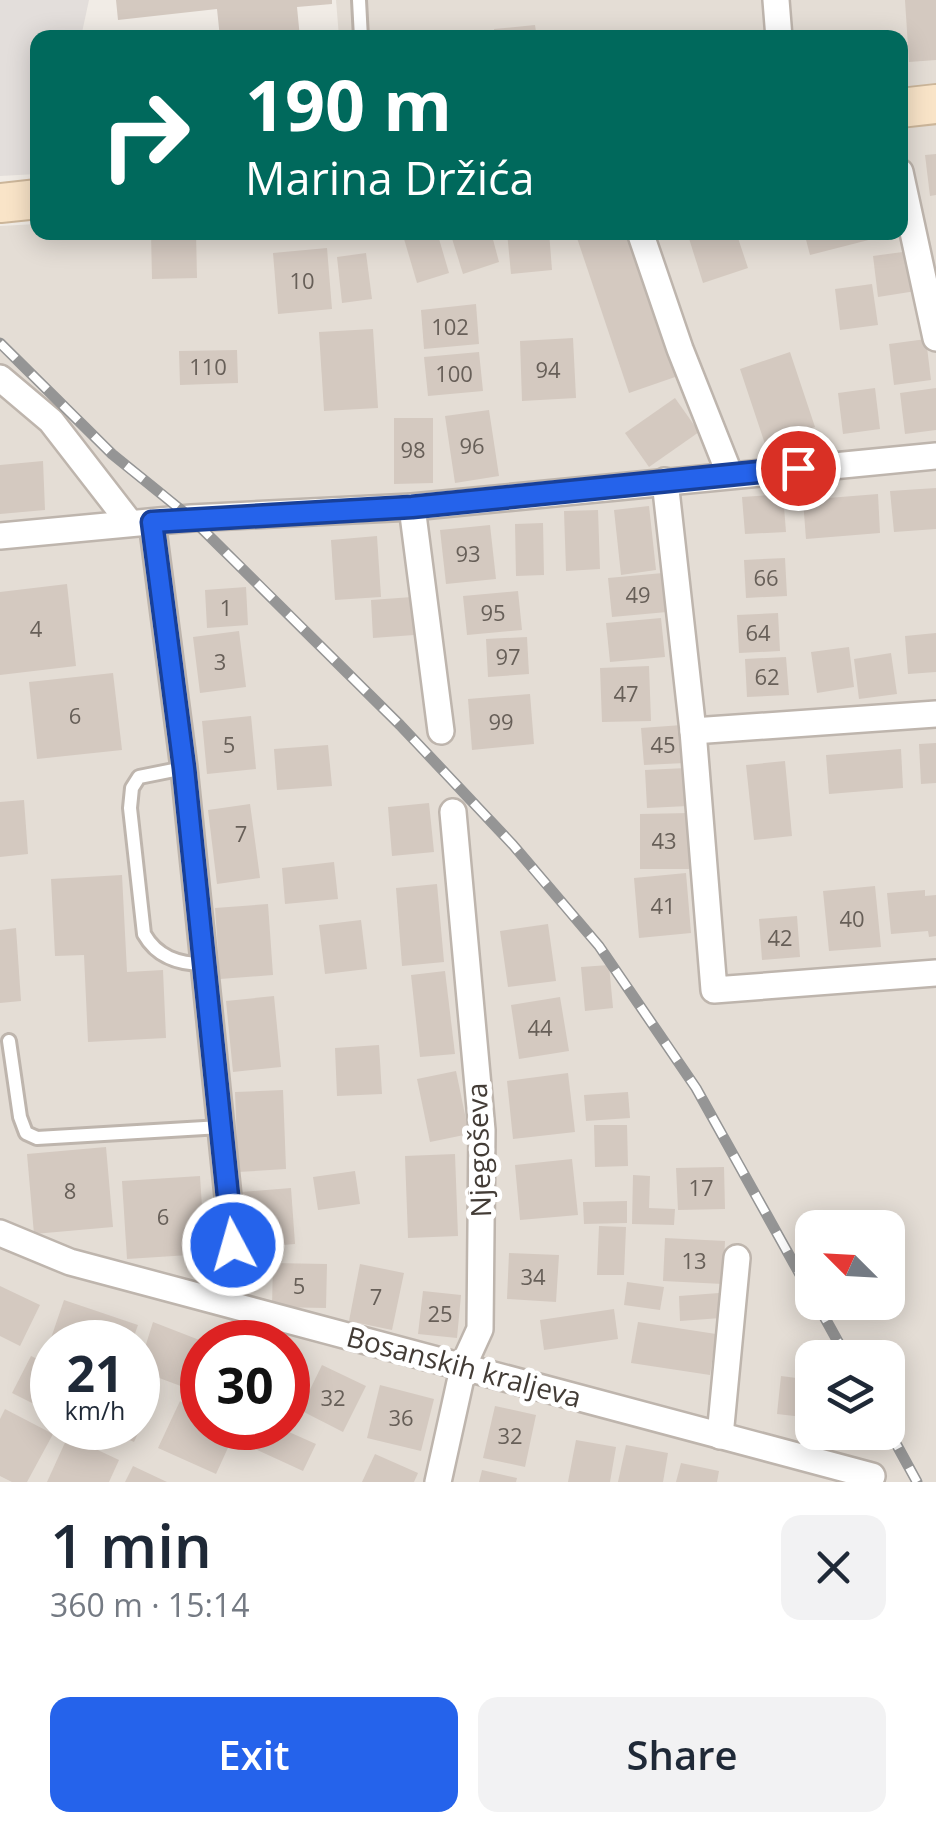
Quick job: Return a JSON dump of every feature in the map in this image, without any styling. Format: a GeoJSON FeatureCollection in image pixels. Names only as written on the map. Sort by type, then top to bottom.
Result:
{"type":"FeatureCollection","features":[{"type":"Feature","properties":{"kind":"main road"},"geometry":{"type":"LineString","coordinates":[[908,107],[936,104]]}},
{"type":"Feature","properties":{"kind":"main road"},"geometry":{"type":"LineString","coordinates":[[0,202],[30,200]]}},
{"type":"Feature","properties":{"kind":"street"},"geometry":{"type":"LineString","coordinates":[[776,0],[778,30]]}},
{"type":"Feature","properties":{"kind":"street"},"geometry":{"type":"LineString","coordinates":[[908,209],[936,338]]}},
{"type":"Feature","properties":{"kind":"street"},"geometry":{"type":"LineString","coordinates":[[643,240],[680,349],[730,475]]}},
{"type":"Feature","properties":{"kind":"street"},"geometry":{"type":"LineString","coordinates":[[0,378],[51,420],[141,522],[184,768],[233,1245],[222,1300]]}},
{"type":"Feature","properties":{"kind":"street"},"geometry":{"type":"LineString","coordinates":[[0,536],[141,522],[412,507],[936,456]]}},
{"type":"Feature","properties":{"kind":"street"},"geometry":{"type":"LineString","coordinates":[[665,481],[693,731],[714,990],[936,974]]}},
{"type":"Feature","properties":{"kind":"street"},"geometry":{"type":"LineString","coordinates":[[412,507],[441,731]]}},
{"type":"Feature","properties":{"kind":"street"},"geometry":{"type":"LineString","coordinates":[[693,731],[936,714]]}},
{"type":"Feature","properties":{"kind":"street","name":"Njegoševa"},"geometry":{"type":"LineString","coordinates":[[438,1482],[464,1364],[480,1329],[482,1130],[453,812]]}},
{"type":"Feature","properties":{"kind":"street","name":"Bosanskih kraljeva"},"geometry":{"type":"LineString","coordinates":[[0,1233],[70,1262],[464,1364],[872,1476]]}},
{"type":"Feature","properties":{"kind":"street"},"geometry":{"type":"LineString","coordinates":[[720,1436],[738,1258]]}},
{"type":"Feature","properties":{"kind":"lane"},"geometry":{"type":"LineString","coordinates":[[359,0],[361,30]]}},
{"type":"Feature","properties":{"kind":"lane"},"geometry":{"type":"LineString","coordinates":[[184,768],[139,776],[132,788],[130,808],[144,934],[150,946],[165,956],[183,964],[204,964]]}},
{"type":"Feature","properties":{"kind":"lane"},"geometry":{"type":"LineString","coordinates":[[9,1041],[20,1118],[26,1134],[37,1138],[220,1127]]}},
{"type":"Feature","properties":{"kind":"shaded area"},"geometry":{"type":"Polygon","coordinates":[[[0,0],[89,0],[83,30],[30,30],[30,174],[0,176],[0,0]]]}},
{"type":"Feature","properties":{"kind":"shaded area"},"geometry":{"type":"Polygon","coordinates":[[[336,0],[936,0],[936,1482],[0,1482],[0,226],[30,224],[30,240],[908,240],[908,30],[338,30],[336,0]]]}},
{"type":"Feature","properties":{"kind":"building"},"geometry":{"type":"Polygon","coordinates":[[[116,0],[332,0],[332,4],[297,7],[299,30],[219,30],[217,9],[118,20],[116,0]]]}},
{"type":"Feature","properties":{"kind":"building"},"geometry":{"type":"Polygon","coordinates":[[[905,0],[936,0],[936,60],[909,62],[905,0]]]}},
{"type":"Feature","properties":{"kind":"building"},"geometry":{"type":"Polygon","coordinates":[[[535,25],[536,30],[494,30],[535,25]]]}},
{"type":"Feature","properties":{"kind":"building"},"geometry":{"type":"Polygon","coordinates":[[[936,154],[936,195],[930,196],[925,155],[936,154]]]}},
{"type":"Feature","properties":{"kind":"building"},"geometry":{"type":"Polygon","coordinates":[[[151,240],[196,240],[197,278],[152,279],[151,240]]]}},
{"type":"Feature","properties":{"kind":"building"},"geometry":{"type":"Polygon","coordinates":[[[404,240],[439,240],[449,273],[417,283],[404,240]]]}},
{"type":"Feature","properties":{"kind":"building"},"geometry":{"type":"Polygon","coordinates":[[[452,240],[493,240],[499,262],[463,274],[452,240]]]}},
{"type":"Feature","properties":{"kind":"building"},"geometry":{"type":"Polygon","coordinates":[[[508,240],[550,240],[552,270],[511,274],[508,240]]]}},
{"type":"Feature","properties":{"kind":"building"},"geometry":{"type":"Polygon","coordinates":[[[578,240],[633,240],[678,376],[629,393],[578,240]]]}},
{"type":"Feature","properties":{"kind":"building"},"geometry":{"type":"Polygon","coordinates":[[[690,240],[739,240],[748,268],[703,283],[690,240]]]}},
{"type":"Feature","properties":{"kind":"building"},"geometry":{"type":"Polygon","coordinates":[[[806,240],[869,240],[810,255],[806,240]]]}},
{"type":"Feature","properties":{"kind":"building"},"geometry":{"type":"Polygon","coordinates":[[[327,248],[332,309],[278,314],[273,253],[327,248]]]}},
{"type":"Feature","properties":{"kind":"building"},"geometry":{"type":"Polygon","coordinates":[[[910,251],[916,291],[878,297],[873,256],[910,251]]]}},
{"type":"Feature","properties":{"kind":"building"},"geometry":{"type":"Polygon","coordinates":[[[366,253],[372,299],[342,303],[337,257],[366,253]]]}},
{"type":"Feature","properties":{"kind":"building"},"geometry":{"type":"Polygon","coordinates":[[[872,284],[878,325],[840,330],[835,289],[872,284]]]}},
{"type":"Feature","properties":{"kind":"building"},"geometry":{"type":"Polygon","coordinates":[[[476,304],[479,344],[424,349],[421,310],[476,304]]]}},
{"type":"Feature","properties":{"kind":"building"},"geometry":{"type":"Polygon","coordinates":[[[373,329],[378,408],[324,411],[319,332],[373,329]]]}},
{"type":"Feature","properties":{"kind":"building"},"geometry":{"type":"Polygon","coordinates":[[[573,338],[576,398],[522,401],[520,341],[573,338]]]}},
{"type":"Feature","properties":{"kind":"building"},"geometry":{"type":"Polygon","coordinates":[[[926,339],[931,380],[894,385],[889,344],[926,339]]]}},
{"type":"Feature","properties":{"kind":"building"},"geometry":{"type":"Polygon","coordinates":[[[237,350],[238,383],[180,385],[179,351],[237,350]]]}},
{"type":"Feature","properties":{"kind":"building"},"geometry":{"type":"Polygon","coordinates":[[[479,352],[483,391],[428,396],[424,357],[479,352]]]}},
{"type":"Feature","properties":{"kind":"building"},"geometry":{"type":"Polygon","coordinates":[[[790,352],[815,427],[765,444],[740,369],[790,352]]]}},
{"type":"Feature","properties":{"kind":"building"},"geometry":{"type":"Polygon","coordinates":[[[875,388],[880,429],[843,434],[838,393],[875,388]]]}},
{"type":"Feature","properties":{"kind":"building"},"geometry":{"type":"Polygon","coordinates":[[[936,388],[936,430],[905,434],[900,393],[936,388]]]}},
{"type":"Feature","properties":{"kind":"building"},"geometry":{"type":"Polygon","coordinates":[[[675,398],[699,432],[649,467],[625,433],[675,398]]]}},
{"type":"Feature","properties":{"kind":"building"},"geometry":{"type":"Polygon","coordinates":[[[489,410],[499,476],[455,483],[445,416],[489,410]]]}},
{"type":"Feature","properties":{"kind":"building"},"geometry":{"type":"Polygon","coordinates":[[[394,418],[433,418],[433,483],[394,484],[394,418]]]}},
{"type":"Feature","properties":{"kind":"building"},"geometry":{"type":"Polygon","coordinates":[[[43,461],[45,510],[0,514],[0,465],[43,461]]]}},
{"type":"Feature","properties":{"kind":"building"},"geometry":{"type":"Polygon","coordinates":[[[936,488],[936,529],[894,532],[890,491],[936,488]]]}},
{"type":"Feature","properties":{"kind":"building"},"geometry":{"type":"Polygon","coordinates":[[[783,494],[786,532],[745,534],[742,497],[783,494]]]}},
{"type":"Feature","properties":{"kind":"building"},"geometry":{"type":"Polygon","coordinates":[[[878,494],[880,533],[806,539],[803,500],[878,494]]]}},
{"type":"Feature","properties":{"kind":"building"},"geometry":{"type":"Polygon","coordinates":[[[649,506],[656,570],[621,575],[614,510],[649,506]]]}},
{"type":"Feature","properties":{"kind":"building"},"geometry":{"type":"Polygon","coordinates":[[[598,510],[600,569],[566,571],[564,511],[598,510]]]}},
{"type":"Feature","properties":{"kind":"building"},"geometry":{"type":"Polygon","coordinates":[[[543,523],[544,575],[516,576],[515,524],[543,523]]]}},
{"type":"Feature","properties":{"kind":"building"},"geometry":{"type":"Polygon","coordinates":[[[490,525],[496,579],[446,584],[440,530],[490,525]]]}},
{"type":"Feature","properties":{"kind":"building"},"geometry":{"type":"Polygon","coordinates":[[[377,536],[381,597],[335,600],[331,540],[377,536]]]}},
{"type":"Feature","properties":{"kind":"building"},"geometry":{"type":"Polygon","coordinates":[[[785,558],[787,596],[746,598],[744,560],[785,558]]]}},
{"type":"Feature","properties":{"kind":"building"},"geometry":{"type":"Polygon","coordinates":[[[663,573],[667,612],[612,617],[608,578],[663,573]]]}},
{"type":"Feature","properties":{"kind":"building"},"geometry":{"type":"Polygon","coordinates":[[[67,584],[76,666],[0,675],[0,592],[67,584]]]}},
{"type":"Feature","properties":{"kind":"building"},"geometry":{"type":"Polygon","coordinates":[[[246,587],[248,625],[207,628],[205,590],[246,587]]]}},
{"type":"Feature","properties":{"kind":"building"},"geometry":{"type":"Polygon","coordinates":[[[518,591],[522,630],[467,635],[463,596],[518,591]]]}},
{"type":"Feature","properties":{"kind":"building"},"geometry":{"type":"Polygon","coordinates":[[[412,597],[414,635],[373,638],[371,600],[412,597]]]}},
{"type":"Feature","properties":{"kind":"building"},"geometry":{"type":"Polygon","coordinates":[[[778,613],[780,651],[739,653],[737,615],[778,613]]]}},
{"type":"Feature","properties":{"kind":"building"},"geometry":{"type":"Polygon","coordinates":[[[661,618],[665,657],[610,662],[606,623],[661,618]]]}},
{"type":"Feature","properties":{"kind":"building"},"geometry":{"type":"Polygon","coordinates":[[[239,631],[246,687],[200,693],[193,637],[239,631]]]}},
{"type":"Feature","properties":{"kind":"building"},"geometry":{"type":"Polygon","coordinates":[[[936,633],[936,672],[908,674],[905,636],[936,633]]]}},
{"type":"Feature","properties":{"kind":"building"},"geometry":{"type":"Polygon","coordinates":[[[527,637],[529,674],[488,677],[486,639],[527,637]]]}},
{"type":"Feature","properties":{"kind":"building"},"geometry":{"type":"Polygon","coordinates":[[[849,647],[854,687],[817,693],[811,652],[849,647]]]}},
{"type":"Feature","properties":{"kind":"building"},"geometry":{"type":"Polygon","coordinates":[[[891,653],[897,694],[859,699],[854,659],[891,653]]]}},
{"type":"Feature","properties":{"kind":"building"},"geometry":{"type":"Polygon","coordinates":[[[786,657],[789,695],[747,697],[745,659],[786,657]]]}},
{"type":"Feature","properties":{"kind":"building"},"geometry":{"type":"Polygon","coordinates":[[[649,666],[651,721],[602,722],[600,668],[649,666]]]}},
{"type":"Feature","properties":{"kind":"building"},"geometry":{"type":"Polygon","coordinates":[[[113,673],[122,750],[37,759],[29,682],[113,673]]]}},
{"type":"Feature","properties":{"kind":"building"},"geometry":{"type":"Polygon","coordinates":[[[530,694],[534,744],[472,750],[468,699],[530,694]]]}},
{"type":"Feature","properties":{"kind":"building"},"geometry":{"type":"Polygon","coordinates":[[[251,716],[256,769],[207,774],[202,721],[251,716]]]}},
{"type":"Feature","properties":{"kind":"building"},"geometry":{"type":"Polygon","coordinates":[[[682,725],[685,763],[644,765],[641,728],[682,725]]]}},
{"type":"Feature","properties":{"kind":"building"},"geometry":{"type":"Polygon","coordinates":[[[936,743],[936,783],[921,784],[919,744],[936,743]]]}},
{"type":"Feature","properties":{"kind":"building"},"geometry":{"type":"Polygon","coordinates":[[[328,745],[332,786],[277,790],[274,749],[328,745]]]}},
{"type":"Feature","properties":{"kind":"building"},"geometry":{"type":"Polygon","coordinates":[[[901,749],[903,788],[829,794],[826,755],[901,749]]]}},
{"type":"Feature","properties":{"kind":"building"},"geometry":{"type":"Polygon","coordinates":[[[785,761],[792,836],[754,840],[746,765],[785,761]]]}},
{"type":"Feature","properties":{"kind":"building"},"geometry":{"type":"Polygon","coordinates":[[[686,768],[688,806],[647,808],[645,770],[686,768]]]}},
{"type":"Feature","properties":{"kind":"building"},"geometry":{"type":"Polygon","coordinates":[[[24,800],[28,854],[0,857],[0,802],[24,800]]]}},
{"type":"Feature","properties":{"kind":"building"},"geometry":{"type":"Polygon","coordinates":[[[429,803],[434,852],[392,856],[388,807],[429,803]]]}},
{"type":"Feature","properties":{"kind":"building"},"geometry":{"type":"Polygon","coordinates":[[[250,804],[260,878],[217,884],[208,810],[250,804]]]}},
{"type":"Feature","properties":{"kind":"building"},"geometry":{"type":"Polygon","coordinates":[[[689,813],[689,869],[640,869],[640,814],[689,813]]]}},
{"type":"Feature","properties":{"kind":"building"},"geometry":{"type":"Polygon","coordinates":[[[334,862],[338,899],[285,904],[282,868],[334,862]]]}},
{"type":"Feature","properties":{"kind":"building"},"geometry":{"type":"Polygon","coordinates":[[[686,873],[691,933],[639,938],[634,878],[686,873]]]}},
{"type":"Feature","properties":{"kind":"building"},"geometry":{"type":"Polygon","coordinates":[[[122,875],[127,972],[163,970],[166,1038],[88,1042],[84,955],[55,956],[51,879],[122,875]]]}},
{"type":"Feature","properties":{"kind":"building"},"geometry":{"type":"Polygon","coordinates":[[[437,884],[444,962],[402,966],[396,888],[437,884]]]}},
{"type":"Feature","properties":{"kind":"building"},"geometry":{"type":"Polygon","coordinates":[[[875,886],[881,947],[829,951],[823,891],[875,886]]]}},
{"type":"Feature","properties":{"kind":"building"},"geometry":{"type":"Polygon","coordinates":[[[925,890],[925,896],[936,895],[936,936],[929,937],[928,931],[891,934],[887,893],[925,890]]]}},
{"type":"Feature","properties":{"kind":"building"},"geometry":{"type":"Polygon","coordinates":[[[268,904],[273,975],[220,979],[215,908],[268,904]]]}},
{"type":"Feature","properties":{"kind":"building"},"geometry":{"type":"Polygon","coordinates":[[[797,916],[800,957],[762,960],[759,919],[797,916]]]}},
{"type":"Feature","properties":{"kind":"building"},"geometry":{"type":"Polygon","coordinates":[[[361,920],[367,969],[325,974],[319,925],[361,920]]]}},
{"type":"Feature","properties":{"kind":"building"},"geometry":{"type":"Polygon","coordinates":[[[548,924],[556,981],[508,987],[500,931],[548,924]]]}},
{"type":"Feature","properties":{"kind":"building"},"geometry":{"type":"Polygon","coordinates":[[[16,928],[21,1001],[0,1003],[0,930],[16,928]]]}},
{"type":"Feature","properties":{"kind":"building"},"geometry":{"type":"Polygon","coordinates":[[[609,965],[613,1008],[585,1011],[581,967],[609,965]]]}},
{"type":"Feature","properties":{"kind":"building"},"geometry":{"type":"Polygon","coordinates":[[[445,971],[455,1054],[420,1057],[411,975],[445,971]]]}},
{"type":"Feature","properties":{"kind":"building"},"geometry":{"type":"Polygon","coordinates":[[[274,996],[281,1067],[233,1072],[226,1001],[274,996]]]}},
{"type":"Feature","properties":{"kind":"building"},"geometry":{"type":"Polygon","coordinates":[[[560,997],[569,1051],[519,1059],[511,1005],[560,997]]]}},
{"type":"Feature","properties":{"kind":"building"},"geometry":{"type":"Polygon","coordinates":[[[379,1045],[382,1094],[337,1096],[335,1048],[379,1045]]]}},
{"type":"Feature","properties":{"kind":"building"},"geometry":{"type":"Polygon","coordinates":[[[456,1071],[469,1134],[430,1142],[417,1079],[456,1071]]]}},
{"type":"Feature","properties":{"kind":"building"},"geometry":{"type":"Polygon","coordinates":[[[568,1073],[575,1132],[513,1139],[507,1081],[568,1073]]]}},
{"type":"Feature","properties":{"kind":"building"},"geometry":{"type":"Polygon","coordinates":[[[283,1090],[286,1169],[238,1172],[235,1092],[283,1090]]]}},
{"type":"Feature","properties":{"kind":"building"},"geometry":{"type":"Polygon","coordinates":[[[628,1092],[630,1118],[586,1121],[584,1095],[628,1092]]]}},
{"type":"Feature","properties":{"kind":"building"},"geometry":{"type":"Polygon","coordinates":[[[594,1125],[627,1125],[628,1166],[595,1167],[594,1125]]]}},
{"type":"Feature","properties":{"kind":"building"},"geometry":{"type":"Polygon","coordinates":[[[106,1147],[113,1227],[34,1234],[27,1154],[106,1147]]]}},
{"type":"Feature","properties":{"kind":"building"},"geometry":{"type":"Polygon","coordinates":[[[455,1154],[458,1236],[408,1238],[405,1156],[455,1154]]]}},
{"type":"Feature","properties":{"kind":"building"},"geometry":{"type":"Polygon","coordinates":[[[572,1159],[578,1215],[520,1220],[515,1165],[572,1159]]]}},
{"type":"Feature","properties":{"kind":"building"},"geometry":{"type":"Polygon","coordinates":[[[724,1167],[725,1209],[678,1210],[676,1168],[724,1167]]]}},
{"type":"Feature","properties":{"kind":"building"},"geometry":{"type":"Polygon","coordinates":[[[355,1171],[360,1204],[318,1210],[313,1177],[355,1171]]]}},
{"type":"Feature","properties":{"kind":"building"},"geometry":{"type":"Polygon","coordinates":[[[633,1175],[650,1176],[649,1208],[675,1209],[674,1225],[632,1224],[633,1175]]]}},
{"type":"Feature","properties":{"kind":"building"},"geometry":{"type":"Polygon","coordinates":[[[200,1176],[205,1254],[127,1259],[122,1181],[200,1176]]]}},
{"type":"Feature","properties":{"kind":"building"},"geometry":{"type":"Polygon","coordinates":[[[291,1188],[295,1244],[246,1248],[242,1192],[291,1188]]]}},
{"type":"Feature","properties":{"kind":"building"},"geometry":{"type":"Polygon","coordinates":[[[627,1201],[627,1223],[584,1224],[583,1202],[627,1201]]]}},
{"type":"Feature","properties":{"kind":"building"},"geometry":{"type":"Polygon","coordinates":[[[599,1226],[626,1227],[624,1275],[597,1275],[599,1226]]]}},
{"type":"Feature","properties":{"kind":"building"},"geometry":{"type":"Polygon","coordinates":[[[665,1238],[725,1241],[723,1284],[663,1281],[665,1238]]]}},
{"type":"Feature","properties":{"kind":"building"},"geometry":{"type":"Polygon","coordinates":[[[509,1253],[559,1255],[556,1302],[507,1299],[509,1253]]]}},
{"type":"Feature","properties":{"kind":"building"},"geometry":{"type":"Polygon","coordinates":[[[273,1263],[327,1264],[326,1308],[272,1307],[273,1263]]]}},
{"type":"Feature","properties":{"kind":"building"},"geometry":{"type":"Polygon","coordinates":[[[360,1264],[404,1273],[392,1330],[349,1321],[360,1264]]]}},
{"type":"Feature","properties":{"kind":"building"},"geometry":{"type":"Polygon","coordinates":[[[627,1282],[664,1287],[660,1310],[624,1305],[627,1282]]]}},
{"type":"Feature","properties":{"kind":"building"},"geometry":{"type":"Polygon","coordinates":[[[0,1286],[40,1305],[20,1346],[0,1336],[0,1286]]]}},
{"type":"Feature","properties":{"kind":"building"},"geometry":{"type":"Polygon","coordinates":[[[423,1291],[461,1295],[457,1338],[418,1334],[423,1291]]]}},
{"type":"Feature","properties":{"kind":"building"},"geometry":{"type":"Polygon","coordinates":[[[719,1293],[721,1318],[680,1321],[679,1296],[719,1293]]]}},
{"type":"Feature","properties":{"kind":"building"},"geometry":{"type":"Polygon","coordinates":[[[64,1300],[123,1320],[57,1320],[64,1300]]]}},
{"type":"Feature","properties":{"kind":"building"},"geometry":{"type":"Polygon","coordinates":[[[614,1309],[618,1339],[544,1350],[540,1320],[614,1309]]]}},
{"type":"Feature","properties":{"kind":"building"},"geometry":{"type":"Polygon","coordinates":[[[638,1322],[716,1334],[710,1375],[631,1363],[638,1322]]]}},
{"type":"Feature","properties":{"kind":"building"},"geometry":{"type":"Polygon","coordinates":[[[160,1325],[180,1332],[180,1386],[160,1378],[160,1325]]]}},
{"type":"Feature","properties":{"kind":"building"},"geometry":{"type":"Polygon","coordinates":[[[30,1358],[30,1402],[12,1393],[30,1358]]]}},
{"type":"Feature","properties":{"kind":"building"},"geometry":{"type":"Polygon","coordinates":[[[322,1365],[366,1386],[343,1432],[310,1415],[310,1390],[322,1365]]]}},
{"type":"Feature","properties":{"kind":"building"},"geometry":{"type":"Polygon","coordinates":[[[781,1376],[795,1378],[795,1416],[777,1414],[781,1376]]]}},
{"type":"Feature","properties":{"kind":"building"},"geometry":{"type":"Polygon","coordinates":[[[380,1385],[434,1399],[421,1451],[367,1438],[380,1385]]]}},
{"type":"Feature","properties":{"kind":"building"},"geometry":{"type":"Polygon","coordinates":[[[180,1401],[180,1450],[227,1450],[216,1474],[160,1449],[180,1401]]]}},
{"type":"Feature","properties":{"kind":"building"},"geometry":{"type":"Polygon","coordinates":[[[495,1406],[536,1415],[525,1467],[483,1458],[495,1406]]]}},
{"type":"Feature","properties":{"kind":"building"},"geometry":{"type":"Polygon","coordinates":[[[5,1409],[30,1422],[30,1450],[44,1450],[27,1482],[12,1482],[0,1476],[0,1419],[5,1409]]]}},
{"type":"Feature","properties":{"kind":"building"},"geometry":{"type":"Polygon","coordinates":[[[576,1440],[616,1447],[610,1482],[568,1482],[576,1440]]]}},
{"type":"Feature","properties":{"kind":"building"},"geometry":{"type":"Polygon","coordinates":[[[310,1441],[316,1444],[303,1471],[257,1450],[310,1450],[310,1441]]]}},
{"type":"Feature","properties":{"kind":"building"},"geometry":{"type":"Polygon","coordinates":[[[626,1445],[668,1453],[663,1482],[618,1482],[626,1445]]]}},
{"type":"Feature","properties":{"kind":"building"},"geometry":{"type":"Polygon","coordinates":[[[62,1450],[98,1450],[119,1460],[109,1482],[47,1482],[62,1450]]]}},
{"type":"Feature","properties":{"kind":"building"},"geometry":{"type":"Polygon","coordinates":[[[375,1454],[418,1473],[414,1482],[362,1482],[375,1454]]]}},
{"type":"Feature","properties":{"kind":"building"},"geometry":{"type":"Polygon","coordinates":[[[681,1463],[719,1471],[717,1482],[676,1482],[681,1463]]]}},
{"type":"Feature","properties":{"kind":"building"},"geometry":{"type":"Polygon","coordinates":[[[133,1466],[167,1482],[125,1482],[133,1466]]]}},
{"type":"Feature","properties":{"kind":"building"},"geometry":{"type":"Polygon","coordinates":[[[482,1470],[517,1478],[516,1482],[479,1482],[482,1470]]]}},
{"type":"Feature","properties":{"kind":"railway"},"geometry":{"type":"LineString","coordinates":[[0,343],[112,454],[191,518],[400,725],[513,845],[599,946],[696,1088],[795,1266]]}},
{"type":"Feature","properties":{"kind":"railway"},"geometry":{"type":"LineString","coordinates":[[826,1320],[837,1340]]}},
{"type":"Feature","properties":{"kind":"railway"},"geometry":{"type":"LineString","coordinates":[[899,1450],[917,1482]]}},
{"type":"Feature","properties":{"kind":"route"},"geometry":{"type":"LineString","coordinates":[[233,1245],[184,768],[152,522],[412,507],[798,468]]}}]}
